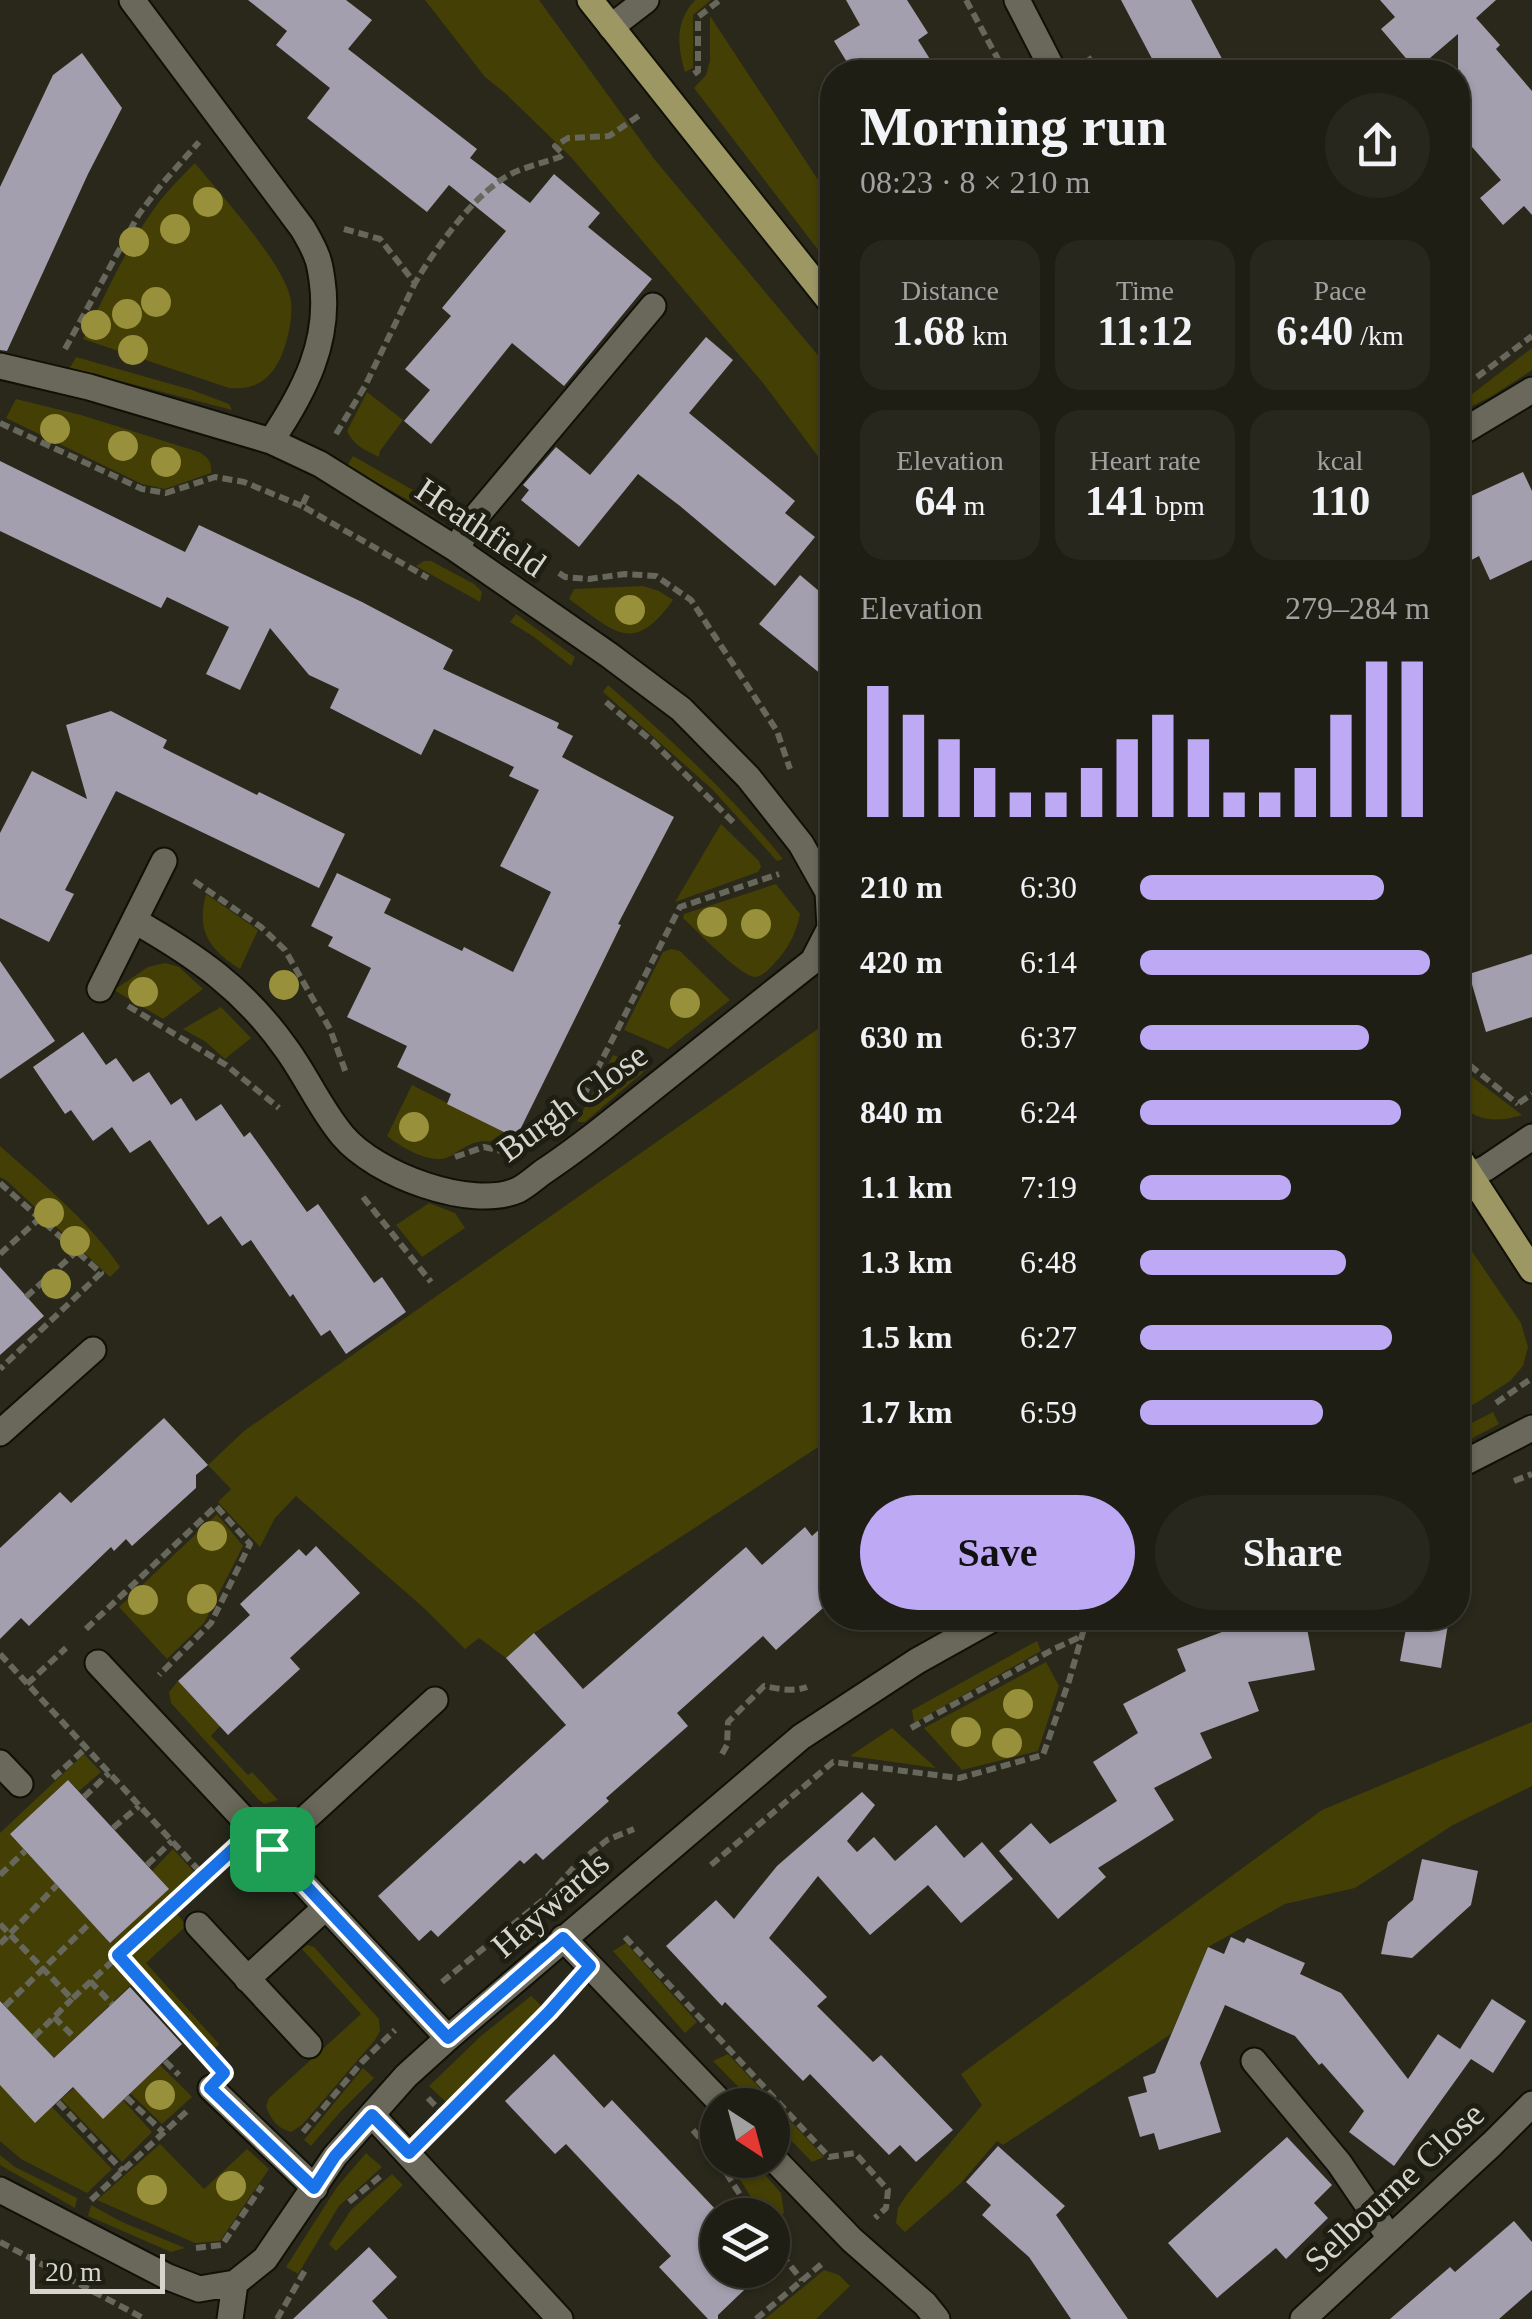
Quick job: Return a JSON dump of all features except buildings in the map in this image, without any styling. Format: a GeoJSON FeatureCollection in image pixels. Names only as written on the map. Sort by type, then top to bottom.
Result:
{"type":"FeatureCollection","features":[{"type":"Feature","properties":{"kind":"main road"},"geometry":{"type":"LineString","coordinates":[[590,0],[820,289]]}},
{"type":"Feature","properties":{"kind":"main road"},"geometry":{"type":"LineString","coordinates":[[1470,1175],[1532,1270]]}},
{"type":"Feature","properties":{"kind":"street"},"geometry":{"type":"LineString","coordinates":[[132,0],[303,229],[319,260],[324,295],[316,358],[306,386],[272,441]]}},
{"type":"Feature","properties":{"kind":"street"},"geometry":{"type":"LineString","coordinates":[[612,26],[646,0]]}},
{"type":"Feature","properties":{"kind":"street"},"geometry":{"type":"LineString","coordinates":[[1017,0],[1048,60]]}},
{"type":"Feature","properties":{"kind":"street"},"geometry":{"type":"LineString","coordinates":[[456,549],[474,519],[653,306]]}},
{"type":"Feature","properties":{"kind":"street","name":"Heathfield"},"geometry":{"type":"LineString","coordinates":[[0,366],[272,441],[320,464],[456,549],[681,708],[748,777],[802,844],[820,878]]}},
{"type":"Feature","properties":{"kind":"street"},"geometry":{"type":"LineString","coordinates":[[1470,427],[1532,390]]}},
{"type":"Feature","properties":{"kind":"street"},"geometry":{"type":"LineString","coordinates":[[100,989],[164,861]]}},
{"type":"Feature","properties":{"kind":"street","name":"Burgh Close"},"geometry":{"type":"LineString","coordinates":[[135,921],[218,974],[256,1007],[343,1136],[358,1150],[375,1163],[424,1183],[484,1196],[517,1190],[588,1140],[813,960],[820,947]]}},
{"type":"Feature","properties":{"kind":"street"},"geometry":{"type":"LineString","coordinates":[[1470,1167],[1486,1168],[1532,1137]]}},
{"type":"Feature","properties":{"kind":"street"},"geometry":{"type":"LineString","coordinates":[[0,1434],[93,1350]]}},
{"type":"Feature","properties":{"kind":"street"},"geometry":{"type":"LineString","coordinates":[[1470,1460],[1532,1428]]}},
{"type":"Feature","properties":{"kind":"street","name":"Haywards"},"geometry":{"type":"LineString","coordinates":[[235,2283],[265,2259],[335,2156],[406,2076],[448,2038],[801,1737],[973,1630]]}},
{"type":"Feature","properties":{"kind":"street"},"geometry":{"type":"LineString","coordinates":[[98,1663],[448,2038]]}},
{"type":"Feature","properties":{"kind":"street"},"geometry":{"type":"LineString","coordinates":[[263,1839],[435,1700]]}},
{"type":"Feature","properties":{"kind":"street"},"geometry":{"type":"LineString","coordinates":[[0,1763],[20,1784]]}},
{"type":"Feature","properties":{"kind":"street"},"geometry":{"type":"LineString","coordinates":[[247,1980],[326,1907]]}},
{"type":"Feature","properties":{"kind":"street"},"geometry":{"type":"LineString","coordinates":[[198,1925],[310,2045]]}},
{"type":"Feature","properties":{"kind":"street"},"geometry":{"type":"LineString","coordinates":[[563,1938],[707,2088]]}},
{"type":"Feature","properties":{"kind":"street"},"geometry":{"type":"LineString","coordinates":[[1254,2061],[1339,2163],[1390,2238]]}},
{"type":"Feature","properties":{"kind":"street"},"geometry":{"type":"LineString","coordinates":[[210,2088],[314,2188]]}},
{"type":"Feature","properties":{"kind":"street","name":"Selbourne Close"},"geometry":{"type":"LineString","coordinates":[[1317,2315],[1390,2238],[1532,2104]]}},
{"type":"Feature","properties":{"kind":"street"},"geometry":{"type":"LineString","coordinates":[[372,2115],[560,2319]]}},
{"type":"Feature","properties":{"kind":"street"},"geometry":{"type":"LineString","coordinates":[[790,2176],[852,2240],[931,2312]]}},
{"type":"Feature","properties":{"kind":"street"},"geometry":{"type":"LineString","coordinates":[[0,2190],[168,2277],[199,2289],[235,2283],[230,2319]]}},
{"type":"Feature","properties":{"kind":"path"},"geometry":{"type":"LineString","coordinates":[[303,229],[331,226],[380,239],[415,283],[431,255],[492,186],[513,173],[560,157],[563,154],[555,146],[568,138],[610,136],[698,71],[698,17],[720,0]]}},
{"type":"Feature","properties":{"kind":"path"},"geometry":{"type":"LineString","coordinates":[[966,0],[998,60]]}},
{"type":"Feature","properties":{"kind":"path"},"geometry":{"type":"LineString","coordinates":[[51,377],[139,214],[221,118]]}},
{"type":"Feature","properties":{"kind":"path"},"geometry":{"type":"LineString","coordinates":[[1472,381],[1532,336]]}},
{"type":"Feature","properties":{"kind":"path"},"geometry":{"type":"LineString","coordinates":[[0,423],[142,488],[166,493],[215,477],[244,482],[302,506]]}},
{"type":"Feature","properties":{"kind":"path"},"geometry":{"type":"LineString","coordinates":[[582,1100],[680,907],[812,863]]}},
{"type":"Feature","properties":{"kind":"path"},"geometry":{"type":"LineString","coordinates":[[1470,1066],[1532,1112]]}},
{"type":"Feature","properties":{"kind":"path"},"geometry":{"type":"LineString","coordinates":[[1518,1104],[1532,1094]]}},
{"type":"Feature","properties":{"kind":"path"},"geometry":{"type":"LineString","coordinates":[[424,1183],[444,1163],[484,1147],[508,1152],[546,1170]]}},
{"type":"Feature","properties":{"kind":"path"},"geometry":{"type":"LineString","coordinates":[[0,1369],[101,1273],[1,1185]]}},
{"type":"Feature","properties":{"kind":"path"},"geometry":{"type":"LineString","coordinates":[[0,1254],[40,1218]]}},
{"type":"Feature","properties":{"kind":"path"},"geometry":{"type":"LineString","coordinates":[[26,1296],[77,1251]]}},
{"type":"Feature","properties":{"kind":"path"},"geometry":{"type":"LineString","coordinates":[[1483,1410],[1532,1378]]}},
{"type":"Feature","properties":{"kind":"path"},"geometry":{"type":"LineString","coordinates":[[27,1684],[216,1506],[250,1544],[210,1623],[133,1701]]}},
{"type":"Feature","properties":{"kind":"path"},"geometry":{"type":"LineString","coordinates":[[700,1875],[833,1762],[958,1778],[1044,1755],[1083,1630]]}},
{"type":"Feature","properties":{"kind":"path"},"geometry":{"type":"LineString","coordinates":[[912,1728],[1081,1637]]}},
{"type":"Feature","properties":{"kind":"path"},"geometry":{"type":"LineString","coordinates":[[0,1654],[204,1876]]}},
{"type":"Feature","properties":{"kind":"path"},"geometry":{"type":"LineString","coordinates":[[715,1768],[727,1745],[728,1722],[764,1686],[803,1689],[818,1679]]}},
{"type":"Feature","properties":{"kind":"path"},"geometry":{"type":"LineString","coordinates":[[84,1797],[109,1773]]}},
{"type":"Feature","properties":{"kind":"path"},"geometry":{"type":"LineString","coordinates":[[113,1828],[139,1806]]}},
{"type":"Feature","properties":{"kind":"path"},"geometry":{"type":"LineString","coordinates":[[180,2241],[198,2249],[222,2245],[282,2159],[362,2062],[448,1976],[548,1896],[576,1865],[607,1840],[644,1825]]}},
{"type":"Feature","properties":{"kind":"path"},"geometry":{"type":"LineString","coordinates":[[34,2037],[204,1876],[263,1839]]}},
{"type":"Feature","properties":{"kind":"path"},"geometry":{"type":"LineString","coordinates":[[147,1865],[172,1842]]}},
{"type":"Feature","properties":{"kind":"path"},"geometry":{"type":"LineString","coordinates":[[0,1875],[25,1851]]}},
{"type":"Feature","properties":{"kind":"path"},"geometry":{"type":"LineString","coordinates":[[0,1944],[57,1886]]}},
{"type":"Feature","properties":{"kind":"path"},"geometry":{"type":"LineString","coordinates":[[5,2006],[91,1922]]}},
{"type":"Feature","properties":{"kind":"path"},"geometry":{"type":"LineString","coordinates":[[0,1924],[72,1999]]}},
{"type":"Feature","properties":{"kind":"path"},"geometry":{"type":"LineString","coordinates":[[345,2206],[409,2153],[590,1966],[625,1936],[829,2156],[855,2153],[888,2190],[886,2208],[756,2319]]}},
{"type":"Feature","properties":{"kind":"path"},"geometry":{"type":"LineString","coordinates":[[76,2194],[90,2201],[224,2073],[118,1955]]}},
{"type":"Feature","properties":{"kind":"path"},"geometry":{"type":"LineString","coordinates":[[90,1981],[112,2004]]}},
{"type":"Feature","properties":{"kind":"path"},"geometry":{"type":"LineString","coordinates":[[54,2016],[75,2038]]}},
{"type":"Feature","properties":{"kind":"path"},"geometry":{"type":"LineString","coordinates":[[126,2097],[163,2132]]}},
{"type":"Feature","properties":{"kind":"path"},"geometry":{"type":"LineString","coordinates":[[58,2102],[123,2171]]}},
{"type":"Feature","properties":{"kind":"path"},"geometry":{"type":"LineString","coordinates":[[0,2242],[145,2319]]}},
{"type":"Feature","properties":{"kind":"path"},"geometry":{"type":"LineString","coordinates":[[278,2319],[315,2253]]}},
{"type":"Feature","properties":{"kind":"path"},"geometry":{"type":"LineString","coordinates":[[790,2265],[802,2280]]}},
{"type":"Feature","properties":{"kind":"shaded area"},"geometry":{"type":"Polygon","coordinates":[[[425,0],[539,0],[655,160],[820,358],[820,459],[763,383],[571,157],[485,77],[425,0]]]}},
{"type":"Feature","properties":{"kind":"shaded area"},"geometry":{"type":"Polygon","coordinates":[[[695,0],[711,0],[693,15],[693,68],[685,72],[680,52],[681,25],[695,0]]]}},
{"type":"Feature","properties":{"kind":"shaded area"},"geometry":{"type":"Polygon","coordinates":[[[710,16],[820,183],[820,252],[694,88],[706,75],[710,16]]]}},
{"type":"Feature","properties":{"kind":"shaded area"},"geometry":{"type":"Polygon","coordinates":[[[195,163],[265,249],[291,301],[289,332],[279,361],[264,380],[245,388],[229,388],[83,339],[144,224],[195,163]]]}},
{"type":"Feature","properties":{"kind":"shaded area"},"geometry":{"type":"Polygon","coordinates":[[[1532,348],[1532,370],[1470,407],[1470,396],[1532,348]]]}},
{"type":"Feature","properties":{"kind":"shaded area"},"geometry":{"type":"Polygon","coordinates":[[[76,357],[192,390],[229,404],[232,410],[70,368],[76,357]]]}},
{"type":"Feature","properties":{"kind":"shaded area"},"geometry":{"type":"Polygon","coordinates":[[[367,392],[403,420],[379,457],[357,444],[347,431],[367,392]]]}},
{"type":"Feature","properties":{"kind":"shaded area"},"geometry":{"type":"Polygon","coordinates":[[[16,399],[199,452],[209,460],[211,473],[165,489],[142,484],[6,418],[16,399]]]}},
{"type":"Feature","properties":{"kind":"shaded area"},"geometry":{"type":"Polygon","coordinates":[[[353,456],[457,515],[453,525],[347,466],[353,456]]]}},
{"type":"Feature","properties":{"kind":"shaded area"},"geometry":{"type":"Polygon","coordinates":[[[424,561],[474,584],[482,592],[480,602],[416,566],[424,561]]]}},
{"type":"Feature","properties":{"kind":"shaded area"},"geometry":{"type":"Polygon","coordinates":[[[643,586],[673,600],[659,617],[635,633],[612,629],[569,599],[574,589],[643,586]]]}},
{"type":"Feature","properties":{"kind":"shaded area"},"geometry":{"type":"Polygon","coordinates":[[[516,614],[575,657],[571,666],[510,622],[516,614]]]}},
{"type":"Feature","properties":{"kind":"shaded area"},"geometry":{"type":"Polygon","coordinates":[[[608,685],[700,768],[783,859],[777,861],[712,789],[603,692],[608,685]]]}},
{"type":"Feature","properties":{"kind":"shaded area"},"geometry":{"type":"Polygon","coordinates":[[[721,824],[761,867],[758,872],[675,902],[721,824]]]}},
{"type":"Feature","properties":{"kind":"shaded area"},"geometry":{"type":"Polygon","coordinates":[[[776,884],[800,914],[787,947],[760,976],[740,970],[683,918],[684,914],[776,884]]]}},
{"type":"Feature","properties":{"kind":"shaded area"},"geometry":{"type":"Polygon","coordinates":[[[206,894],[258,930],[240,969],[220,954],[208,938],[203,919],[206,894]]]}},
{"type":"Feature","properties":{"kind":"shaded area"},"geometry":{"type":"Polygon","coordinates":[[[680,951],[730,1000],[668,1049],[624,1030],[663,952],[680,951]]]}},
{"type":"Feature","properties":{"kind":"shaded area"},"geometry":{"type":"Polygon","coordinates":[[[165,963],[179,967],[203,989],[163,1019],[114,990],[148,967],[165,963]]]}},
{"type":"Feature","properties":{"kind":"shaded area"},"geometry":{"type":"Polygon","coordinates":[[[221,1007],[251,1038],[225,1059],[183,1029],[221,1007]]]}},
{"type":"Feature","properties":{"kind":"shaded area"},"geometry":{"type":"Polygon","coordinates":[[[820,1027],[820,1446],[534,1633],[506,1658],[479,1638],[465,1649],[296,1496],[275,1518],[260,1547],[218,1502],[231,1489],[208,1465],[244,1431],[820,1027]]]}},
{"type":"Feature","properties":{"kind":"shaded area"},"geometry":{"type":"Polygon","coordinates":[[[613,1055],[648,1068],[585,1122],[577,1122],[613,1055]]]}},
{"type":"Feature","properties":{"kind":"shaded area"},"geometry":{"type":"Polygon","coordinates":[[[1470,1075],[1522,1115],[1488,1119],[1473,1114],[1470,1075]]]}},
{"type":"Feature","properties":{"kind":"shaded area"},"geometry":{"type":"Polygon","coordinates":[[[412,1085],[538,1146],[528,1152],[482,1141],[446,1158],[415,1153],[387,1136],[412,1085]]]}},
{"type":"Feature","properties":{"kind":"shaded area"},"geometry":{"type":"Polygon","coordinates":[[[0,1146],[94,1233],[120,1267],[110,1277],[0,1177],[0,1146]]]}},
{"type":"Feature","properties":{"kind":"shaded area"},"geometry":{"type":"Polygon","coordinates":[[[429,1203],[455,1213],[465,1228],[422,1257],[396,1225],[429,1203]]]}},
{"type":"Feature","properties":{"kind":"shaded area"},"geometry":{"type":"Polygon","coordinates":[[[1470,1249],[1521,1323],[1528,1347],[1523,1366],[1510,1381],[1473,1405],[1470,1249]]]}},
{"type":"Feature","properties":{"kind":"shaded area"},"geometry":{"type":"Polygon","coordinates":[[[1493,1412],[1499,1424],[1470,1440],[1470,1424],[1493,1412]]]}},
{"type":"Feature","properties":{"kind":"shaded area"},"geometry":{"type":"Polygon","coordinates":[[[217,1514],[243,1546],[204,1623],[167,1659],[119,1607],[217,1514]]]}},
{"type":"Feature","properties":{"kind":"shaded area"},"geometry":{"type":"Polygon","coordinates":[[[1037,1641],[1041,1651],[914,1723],[912,1710],[1037,1641]]]}},
{"type":"Feature","properties":{"kind":"shaded area"},"geometry":{"type":"Polygon","coordinates":[[[1046,1662],[1059,1686],[1038,1751],[962,1770],[924,1728],[1046,1662]]]}},
{"type":"Feature","properties":{"kind":"shaded area"},"geometry":{"type":"Polygon","coordinates":[[[178,1681],[220,1726],[211,1736],[278,1800],[264,1804],[258,1799],[171,1703],[169,1692],[178,1681]]]}},
{"type":"Feature","properties":{"kind":"shaded area"},"geometry":{"type":"Polygon","coordinates":[[[1532,1722],[1532,1786],[1453,1825],[1355,1888],[1285,1904],[1208,1947],[1171,2034],[1003,2145],[997,2141],[961,2183],[905,2232],[896,2223],[898,2208],[908,2193],[982,2105],[961,2074],[1322,1810],[1532,1722]]]}},
{"type":"Feature","properties":{"kind":"shaded area"},"geometry":{"type":"Polygon","coordinates":[[[892,1728],[936,1768],[850,1756],[892,1728]]]}},
{"type":"Feature","properties":{"kind":"shaded area"},"geometry":{"type":"Polygon","coordinates":[[[84,1754],[101,1772],[79,1791],[68,1780],[10,1834],[110,1942],[168,1889],[152,1871],[173,1849],[197,1875],[110,1953],[134,1982],[54,2058],[0,2001],[0,1833],[84,1754]]]}},
{"type":"Feature","properties":{"kind":"shaded area"},"geometry":{"type":"Polygon","coordinates":[[[174,1909],[186,1926],[146,1963],[219,2044],[212,2051],[124,1955],[174,1909]]]}},
{"type":"Feature","properties":{"kind":"shaded area"},"geometry":{"type":"Polygon","coordinates":[[[626,1943],[697,2022],[685,2033],[613,1951],[626,1943]]]}},
{"type":"Feature","properties":{"kind":"shaded area"},"geometry":{"type":"Polygon","coordinates":[[[307,1945],[314,1947],[379,2019],[380,2031],[302,2125],[291,2132],[272,2119],[266,2106],[269,2098],[361,2014],[302,1949],[307,1945]]]}},
{"type":"Feature","properties":{"kind":"shaded area"},"geometry":{"type":"Polygon","coordinates":[[[531,1996],[544,2008],[447,2103],[429,2086],[481,2036],[531,1996]]]}},
{"type":"Feature","properties":{"kind":"shaded area"},"geometry":{"type":"Polygon","coordinates":[[[728,2054],[760,2088],[739,2088],[713,2061],[728,2054]]]}},
{"type":"Feature","properties":{"kind":"shaded area"},"geometry":{"type":"Polygon","coordinates":[[[160,2065],[192,2097],[162,2124],[130,2093],[160,2065]]]}},
{"type":"Feature","properties":{"kind":"shaded area"},"geometry":{"type":"Polygon","coordinates":[[[363,2068],[374,2078],[311,2146],[304,2140],[363,2068]]]}},
{"type":"Feature","properties":{"kind":"shaded area"},"geometry":{"type":"Polygon","coordinates":[[[0,2085],[35,2122],[52,2107],[112,2169],[87,2193],[21,2159],[0,2141],[0,2085]]]}},
{"type":"Feature","properties":{"kind":"shaded area"},"geometry":{"type":"Polygon","coordinates":[[[74,2088],[103,2118],[123,2100],[152,2132],[122,2162],[61,2099],[74,2088]]]}},
{"type":"Feature","properties":{"kind":"shaded area"},"geometry":{"type":"Polygon","coordinates":[[[790,2121],[824,2157],[812,2162],[790,2139],[790,2121]]]}},
{"type":"Feature","properties":{"kind":"shaded area"},"geometry":{"type":"Polygon","coordinates":[[[160,2144],[204,2189],[247,2149],[269,2169],[220,2241],[195,2243],[97,2200],[160,2144]]]}},
{"type":"Feature","properties":{"kind":"shaded area"},"geometry":{"type":"Polygon","coordinates":[[[366,2153],[382,2167],[339,2206],[298,2274],[286,2267],[337,2187],[366,2153]]]}},
{"type":"Feature","properties":{"kind":"shaded area"},"geometry":{"type":"Polygon","coordinates":[[[0,2155],[15,2167],[77,2198],[75,2208],[0,2165],[0,2155]]]}},
{"type":"Feature","properties":{"kind":"shaded area"},"geometry":{"type":"Polygon","coordinates":[[[392,2174],[403,2185],[336,2251],[329,2244],[351,2210],[392,2174]]]}},
{"type":"Feature","properties":{"kind":"shaded area"},"geometry":{"type":"Polygon","coordinates":[[[739,2178],[768,2178],[782,2198],[751,2198],[739,2178]]]}},
{"type":"Feature","properties":{"kind":"shaded area"},"geometry":{"type":"Polygon","coordinates":[[[91,2205],[185,2248],[171,2252],[88,2216],[91,2205]]]}},
{"type":"Feature","properties":{"kind":"shaded area"},"geometry":{"type":"Polygon","coordinates":[[[824,2270],[839,2275],[850,2286],[816,2319],[765,2319],[824,2270]]]}},
{"type":"Feature","properties":{"kind":"route"},"geometry":{"type":"LineString","coordinates":[[254,1830],[272,1849],[448,2038],[563,1938],[590,1966],[409,2153],[372,2115],[335,2156],[314,2188],[210,2088],[224,2073],[118,1955],[254,1830]]}}]}
